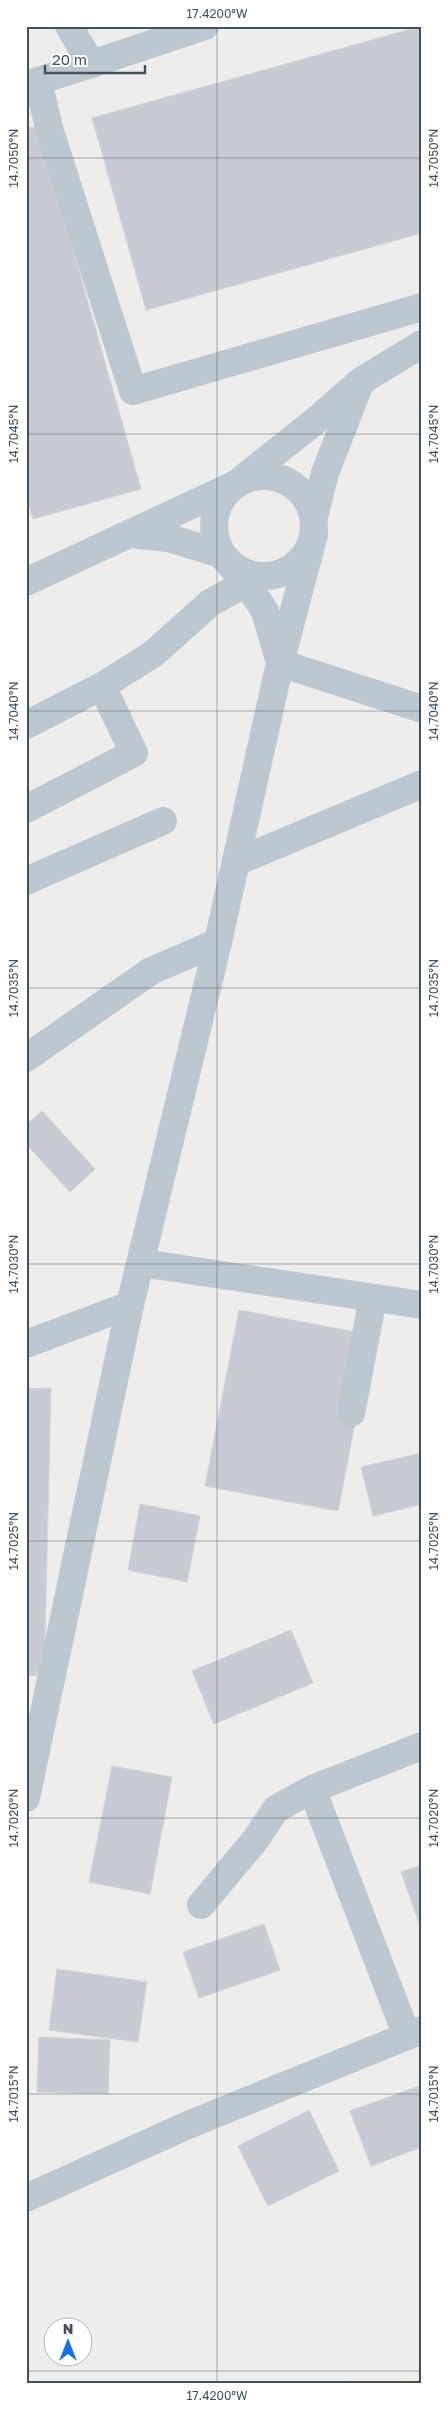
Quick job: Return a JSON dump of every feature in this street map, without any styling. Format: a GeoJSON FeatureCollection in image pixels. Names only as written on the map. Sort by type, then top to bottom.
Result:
{"type":"FeatureCollection","features":[{"type":"Feature","properties":{"kind":"lane"},"geometry":{"type":"LineString","coordinates":[[69,26],[91,64]]}},
{"type":"Feature","properties":{"kind":"lane"},"geometry":{"type":"LineString","coordinates":[[205,26],[32,83],[49,128],[133,391],[422,307]]}},
{"type":"Feature","properties":{"kind":"lane"},"geometry":{"type":"LineString","coordinates":[[280,664],[264,612],[246,583],[221,554],[213,534],[214,516],[223,496],[236,484],[314,422],[361,381],[422,344]]}},
{"type":"Feature","properties":{"kind":"lane"},"geometry":{"type":"LineString","coordinates":[[26,1798],[130,1305],[142,1263],[218,942],[325,473],[361,381]]}},
{"type":"Feature","properties":{"kind":"lane"},"geometry":{"type":"LineString","coordinates":[[26,582],[236,484],[250,478],[268,476],[281,479],[296,488],[306,499],[314,526],[311,544],[302,560],[292,568],[276,576],[263,577],[245,574],[236,569],[221,554],[169,538],[129,534]]}},
{"type":"Feature","properties":{"kind":"lane"},"geometry":{"type":"LineString","coordinates":[[26,725],[102,686],[153,654],[210,603],[246,583]]}},
{"type":"Feature","properties":{"kind":"lane"},"geometry":{"type":"LineString","coordinates":[[280,664],[422,709]]}},
{"type":"Feature","properties":{"kind":"lane"},"geometry":{"type":"LineString","coordinates":[[26,809],[134,752],[102,686]]}},
{"type":"Feature","properties":{"kind":"lane"},"geometry":{"type":"LineString","coordinates":[[236,862],[422,784]]}},
{"type":"Feature","properties":{"kind":"lane"},"geometry":{"type":"LineString","coordinates":[[26,881],[163,821]]}},
{"type":"Feature","properties":{"kind":"lane"},"geometry":{"type":"LineString","coordinates":[[26,1058],[151,970],[218,942]]}},
{"type":"Feature","properties":{"kind":"lane"},"geometry":{"type":"LineString","coordinates":[[142,1263],[422,1305]]}},
{"type":"Feature","properties":{"kind":"lane"},"geometry":{"type":"LineString","coordinates":[[351,1413],[373,1298]]}},
{"type":"Feature","properties":{"kind":"lane"},"geometry":{"type":"LineString","coordinates":[[26,1344],[130,1305]]}},
{"type":"Feature","properties":{"kind":"lane"},"geometry":{"type":"LineString","coordinates":[[201,1905],[256,1839],[276,1809],[312,1789],[422,1746]]}},
{"type":"Feature","properties":{"kind":"lane"},"geometry":{"type":"LineString","coordinates":[[26,2198],[188,2125],[414,2033],[312,1789]]}},
{"type":"Feature","properties":{"kind":"sand"},"geometry":{"type":"Polygon","coordinates":[[[422,2379],[422,2383],[283,2383],[422,2379]]]}},
{"type":"Feature","properties":{"kind":"building"},"geometry":{"type":"Polygon","coordinates":[[[422,26],[422,233],[146,310],[92,118],[422,26]]]}},
{"type":"Feature","properties":{"kind":"building"},"geometry":{"type":"Polygon","coordinates":[[[38,126],[141,489],[33,519],[26,496],[26,129],[38,126]]]}},
{"type":"Feature","properties":{"kind":"building"},"geometry":{"type":"Polygon","coordinates":[[[42,1111],[95,1169],[70,1192],[26,1144],[26,1125],[42,1111]]]}},
{"type":"Feature","properties":{"kind":"building"},"geometry":{"type":"Polygon","coordinates":[[[239,1310],[372,1335],[338,1511],[205,1486],[239,1310]]]}},
{"type":"Feature","properties":{"kind":"building"},"geometry":{"type":"Polygon","coordinates":[[[51,1388],[44,1676],[26,1675],[26,1389],[51,1388]]]}},
{"type":"Feature","properties":{"kind":"building"},"geometry":{"type":"Polygon","coordinates":[[[422,1453],[422,1504],[373,1516],[361,1467],[422,1453]]]}},
{"type":"Feature","properties":{"kind":"building"},"geometry":{"type":"Polygon","coordinates":[[[140,1504],[200,1516],[187,1582],[128,1570],[140,1504]]]}},
{"type":"Feature","properties":{"kind":"building"},"geometry":{"type":"Polygon","coordinates":[[[291,1630],[313,1683],[214,1724],[192,1671],[291,1630]]]}},
{"type":"Feature","properties":{"kind":"building"},"geometry":{"type":"Polygon","coordinates":[[[112,1766],[172,1777],[150,1894],[89,1882],[112,1766]]]}},
{"type":"Feature","properties":{"kind":"building"},"geometry":{"type":"Polygon","coordinates":[[[422,1865],[422,1931],[401,1872],[422,1865]]]}},
{"type":"Feature","properties":{"kind":"building"},"geometry":{"type":"Polygon","coordinates":[[[264,1924],[280,1970],[199,1998],[183,1952],[264,1924]]]}},
{"type":"Feature","properties":{"kind":"building"},"geometry":{"type":"Polygon","coordinates":[[[57,1969],[147,1982],[138,2042],[49,2030],[57,1969]]]}},
{"type":"Feature","properties":{"kind":"building"},"geometry":{"type":"Polygon","coordinates":[[[39,2037],[110,2040],[108,2094],[37,2092],[39,2037]]]}},
{"type":"Feature","properties":{"kind":"building"},"geometry":{"type":"Polygon","coordinates":[[[422,2085],[422,2147],[371,2166],[350,2111],[422,2085]]]}},
{"type":"Feature","properties":{"kind":"building"},"geometry":{"type":"Polygon","coordinates":[[[309,2110],[339,2171],[268,2206],[238,2146],[309,2110]]]}}]}
